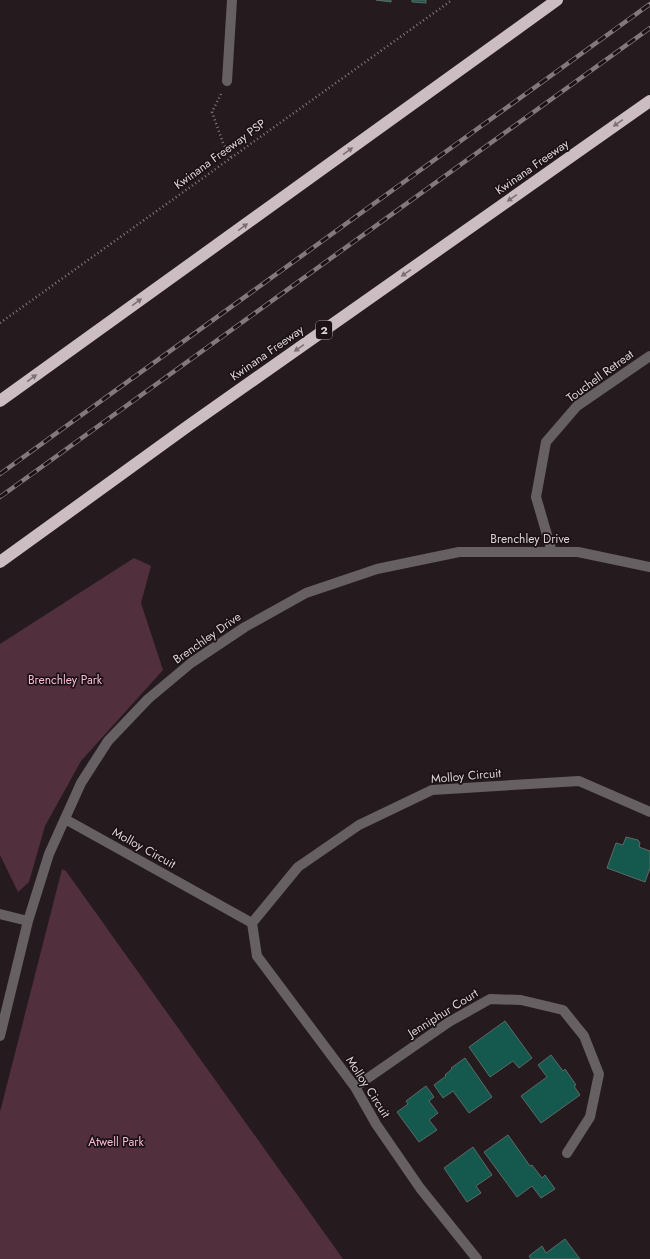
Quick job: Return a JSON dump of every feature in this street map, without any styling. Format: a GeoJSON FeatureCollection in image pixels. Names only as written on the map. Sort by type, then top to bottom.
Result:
{"type":"FeatureCollection","features":[{"type":"Feature","properties":{"kind":"highway"},"geometry":{"type":"LineString","coordinates":[[0,401],[557,0]]}},
{"type":"Feature","properties":{"kind":"highway","name":"Kwinana Freeway"},"geometry":{"type":"LineString","coordinates":[[0,562],[188,426],[650,101]]}},
{"type":"Feature","properties":{"kind":"street"},"geometry":{"type":"LineString","coordinates":[[227,81],[232,0]]}},
{"type":"Feature","properties":{"kind":"street","name":"Touchell Retreat"},"geometry":{"type":"LineString","coordinates":[[552,552],[536,497],[546,442],[577,406],[650,356]]}},
{"type":"Feature","properties":{"kind":"street","name":"Brenchley Drive"},"geometry":{"type":"LineString","coordinates":[[0,1036],[28,921],[50,854],[81,783],[108,741],[148,699],[191,663],[245,626],[306,593],[377,569],[459,552],[578,552],[650,567]]}},
{"type":"Feature","properties":{"kind":"street","name":"Molloy Circuit"},"geometry":{"type":"LineString","coordinates":[[477,1259],[415,1181],[376,1124],[355,1087],[257,956],[252,923],[298,867],[359,824],[432,790],[579,782],[650,812]]}},
{"type":"Feature","properties":{"kind":"street","name":"Molloy Circuit"},"geometry":{"type":"LineString","coordinates":[[65,819],[252,923]]}},
{"type":"Feature","properties":{"kind":"street"},"geometry":{"type":"LineString","coordinates":[[0,914],[28,921]]}},
{"type":"Feature","properties":{"kind":"street","name":"Jenniphur Court"},"geometry":{"type":"LineString","coordinates":[[355,1087],[449,1022],[490,999],[522,1000],[563,1010],[584,1036],[599,1074],[590,1117],[567,1153]]}},
{"type":"Feature","properties":{"kind":"path","name":"Kwinana Freeway PSP"},"geometry":{"type":"LineString","coordinates":[[0,323],[452,0]]}},
{"type":"Feature","properties":{"kind":"path"},"geometry":{"type":"LineString","coordinates":[[227,81],[212,112],[223,143],[231,157]]}},
{"type":"Feature","properties":{"kind":"green space","name":"Brenchley Park"},"geometry":{"type":"Polygon","coordinates":[[[134,558],[151,566],[141,603],[163,670],[81,761],[45,826],[29,882],[18,892],[0,855],[0,644],[134,558]]]}},
{"type":"Feature","properties":{"kind":"green space","name":"Atwell Park"},"geometry":{"type":"Polygon","coordinates":[[[62,869],[66,871],[343,1259],[0,1259],[0,1112],[62,869]]]}},
{"type":"Feature","properties":{"kind":"building"},"geometry":{"type":"Polygon","coordinates":[[[376,0],[391,0],[391,2],[376,0]]]}},
{"type":"Feature","properties":{"kind":"building"},"geometry":{"type":"Polygon","coordinates":[[[412,0],[426,0],[426,3],[412,2],[412,0]]]}},
{"type":"Feature","properties":{"kind":"building"},"geometry":{"type":"Polygon","coordinates":[[[626,837],[638,840],[640,843],[639,847],[650,851],[650,868],[645,882],[607,868],[616,843],[623,845],[626,837]]]}},
{"type":"Feature","properties":{"kind":"building"},"geometry":{"type":"Polygon","coordinates":[[[505,1021],[532,1058],[519,1068],[513,1061],[490,1077],[469,1047],[505,1021]]]}},
{"type":"Feature","properties":{"kind":"building"},"geometry":{"type":"Polygon","coordinates":[[[551,1055],[563,1071],[565,1069],[576,1085],[574,1086],[580,1095],[541,1123],[521,1096],[547,1077],[538,1065],[551,1055]]]}},
{"type":"Feature","properties":{"kind":"building"},"geometry":{"type":"Polygon","coordinates":[[[465,1058],[492,1097],[469,1113],[453,1091],[443,1098],[434,1085],[446,1076],[445,1075],[452,1069],[451,1068],[465,1058]]]}},
{"type":"Feature","properties":{"kind":"building"},"geometry":{"type":"Polygon","coordinates":[[[426,1086],[434,1097],[429,1101],[438,1113],[429,1120],[437,1130],[419,1142],[397,1112],[408,1104],[406,1101],[426,1086]]]}},
{"type":"Feature","properties":{"kind":"building"},"geometry":{"type":"Polygon","coordinates":[[[508,1135],[530,1166],[532,1165],[542,1178],[545,1175],[555,1189],[541,1198],[532,1186],[517,1197],[484,1152],[508,1135]]]}},
{"type":"Feature","properties":{"kind":"building"},"geometry":{"type":"Polygon","coordinates":[[[473,1147],[492,1175],[476,1186],[481,1193],[467,1202],[444,1168],[473,1147]]]}},
{"type":"Feature","properties":{"kind":"building"},"geometry":{"type":"Polygon","coordinates":[[[565,1239],[580,1259],[531,1259],[529,1256],[542,1246],[546,1253],[565,1239]]]}},
{"type":"Feature","properties":{"kind":"railway"},"geometry":{"type":"LineString","coordinates":[[0,474],[650,4]]}},
{"type":"Feature","properties":{"kind":"railway"},"geometry":{"type":"LineString","coordinates":[[0,497],[650,28]]}}]}
